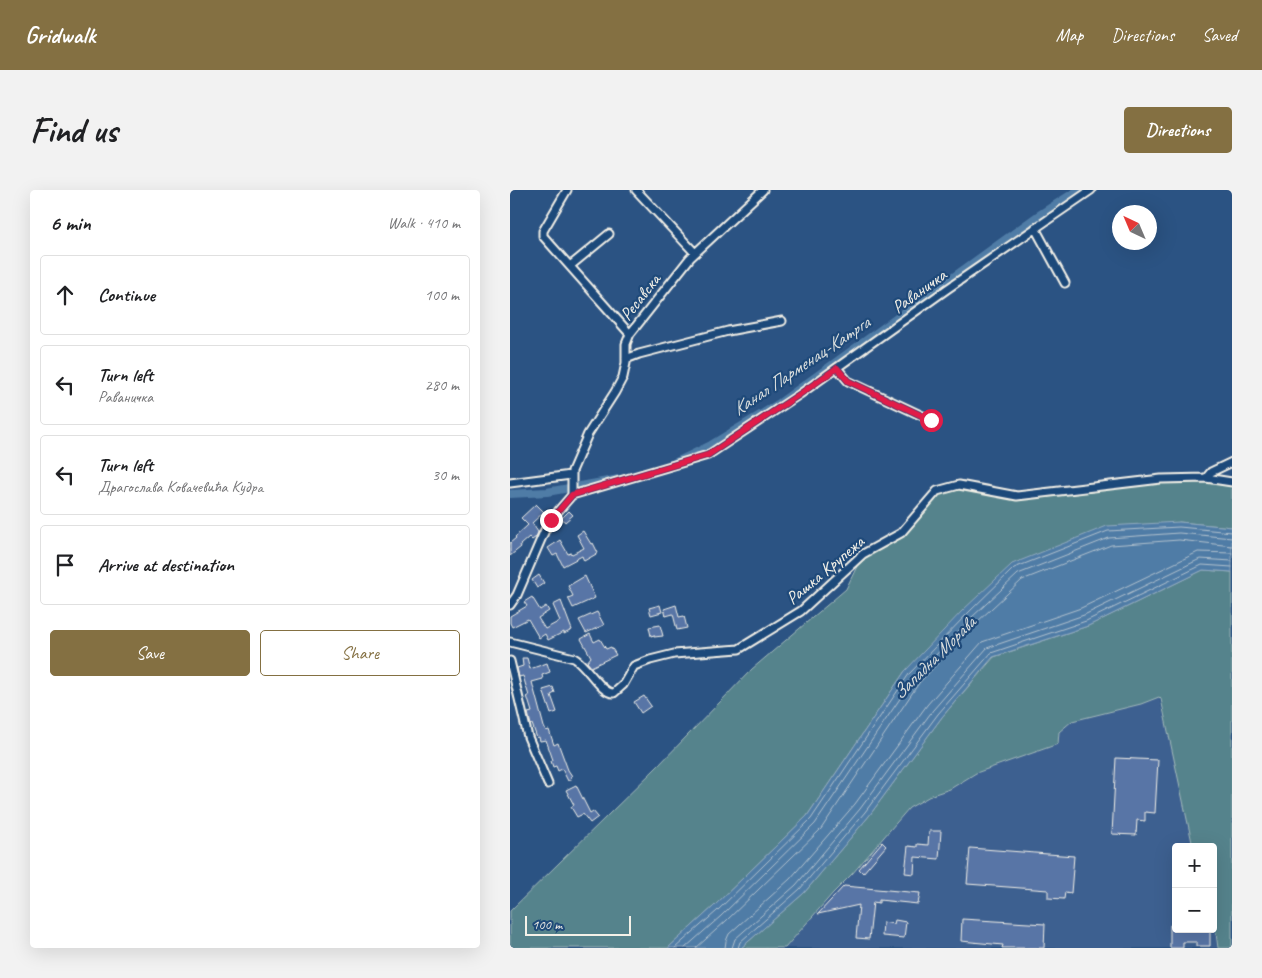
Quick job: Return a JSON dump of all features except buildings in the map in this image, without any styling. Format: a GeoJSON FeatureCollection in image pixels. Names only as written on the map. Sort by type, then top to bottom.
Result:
{"type":"FeatureCollection","features":[{"type":"Feature","properties":{"kind":"street"},"geometry":{"type":"LineString","coordinates":[[567,190],[543,231],[543,236],[630,334]]}},
{"type":"Feature","properties":{"kind":"street"},"geometry":{"type":"LineString","coordinates":[[636,190],[695,252]]}},
{"type":"Feature","properties":{"kind":"street","name":"Ресавска"},"geometry":{"type":"LineString","coordinates":[[571,478],[588,434],[615,392],[622,377],[626,359],[626,344],[630,334],[695,252],[763,190]]}},
{"type":"Feature","properties":{"kind":"street","name":"Раваничка"},"geometry":{"type":"LineString","coordinates":[[572,493],[708,455],[800,394],[947,289],[1091,190]]}},
{"type":"Feature","properties":{"kind":"street"},"geometry":{"type":"LineString","coordinates":[[1035,228],[1065,283]]}},
{"type":"Feature","properties":{"kind":"street"},"geometry":{"type":"LineString","coordinates":[[570,266],[610,234]]}},
{"type":"Feature","properties":{"kind":"street"},"geometry":{"type":"LineString","coordinates":[[626,359],[728,331],[782,321]]}},
{"type":"Feature","properties":{"kind":"street"},"geometry":{"type":"LineString","coordinates":[[837,368],[848,381],[931,420]]}},
{"type":"Feature","properties":{"kind":"street"},"geometry":{"type":"LineString","coordinates":[[1206,478],[1211,472],[1232,462]]}},
{"type":"Feature","properties":{"kind":"street"},"geometry":{"type":"LineString","coordinates":[[510,484],[571,478],[572,493],[545,530],[517,595],[510,604]]}},
{"type":"Feature","properties":{"kind":"street","name":"Рашка Крупежа"},"geometry":{"type":"LineString","coordinates":[[510,642],[574,658],[582,663],[606,691],[614,693],[623,685],[632,669],[642,663],[681,653],[739,649],[802,611],[863,554],[901,533],[937,491],[959,485],[1017,496],[1161,479],[1206,478],[1232,482]]}},
{"type":"Feature","properties":{"kind":"street"},"geometry":{"type":"LineString","coordinates":[[510,661],[528,737],[548,784]]}},
{"type":"Feature","properties":{"kind":"shaded area"},"geometry":{"type":"Polygon","coordinates":[[[1159,697],[1173,751],[1192,843],[1172,843],[1172,933],[1216,933],[1218,948],[785,948],[909,808],[932,795],[950,789],[976,773],[1058,744],[1059,732],[1072,721],[1141,704],[1159,697]]]}},
{"type":"Feature","properties":{"kind":"green space"},"geometry":{"type":"Polygon","coordinates":[[[1161,479],[1232,482],[1232,527],[1179,522],[905,671],[807,816],[668,948],[510,948],[510,911],[656,768],[752,669],[846,589],[863,554],[901,533],[937,491],[959,485],[1017,496],[1161,479]]]}},
{"type":"Feature","properties":{"kind":"green space"},"geometry":{"type":"Polygon","coordinates":[[[1203,570],[1232,572],[1232,948],[1218,948],[1216,933],[1217,843],[1192,843],[1161,699],[1159,697],[1141,704],[1072,721],[1059,732],[1058,744],[976,773],[950,789],[932,795],[909,808],[785,948],[741,948],[804,893],[869,816],[942,717],[994,657],[1088,626],[1203,570]]]}},
{"type":"Feature","properties":{"kind":"water","name":"Западна Морава"},"geometry":{"type":"Polygon","coordinates":[[[1179,522],[1232,527],[1232,572],[1203,570],[1088,626],[993,657],[942,717],[869,816],[804,893],[741,948],[668,948],[807,816],[905,671],[963,610],[1012,564],[1107,526],[1179,522]]]}},
{"type":"Feature","properties":{"kind":"waterway","name":"Канал Парменац-Катрга"},"geometry":{"type":"LineString","coordinates":[[676,462],[711,445],[778,404],[1039,215],[1078,190]]}},
{"type":"Feature","properties":{"kind":"waterway","name":"Канал Парменац-Катрга"},"geometry":{"type":"LineString","coordinates":[[510,494],[547,492],[619,479]]}},
{"type":"Feature","properties":{"kind":"route"},"geometry":{"type":"LineString","coordinates":[[551,520],[572,495],[708,455],[837,368],[848,381],[931,420]]}}]}
